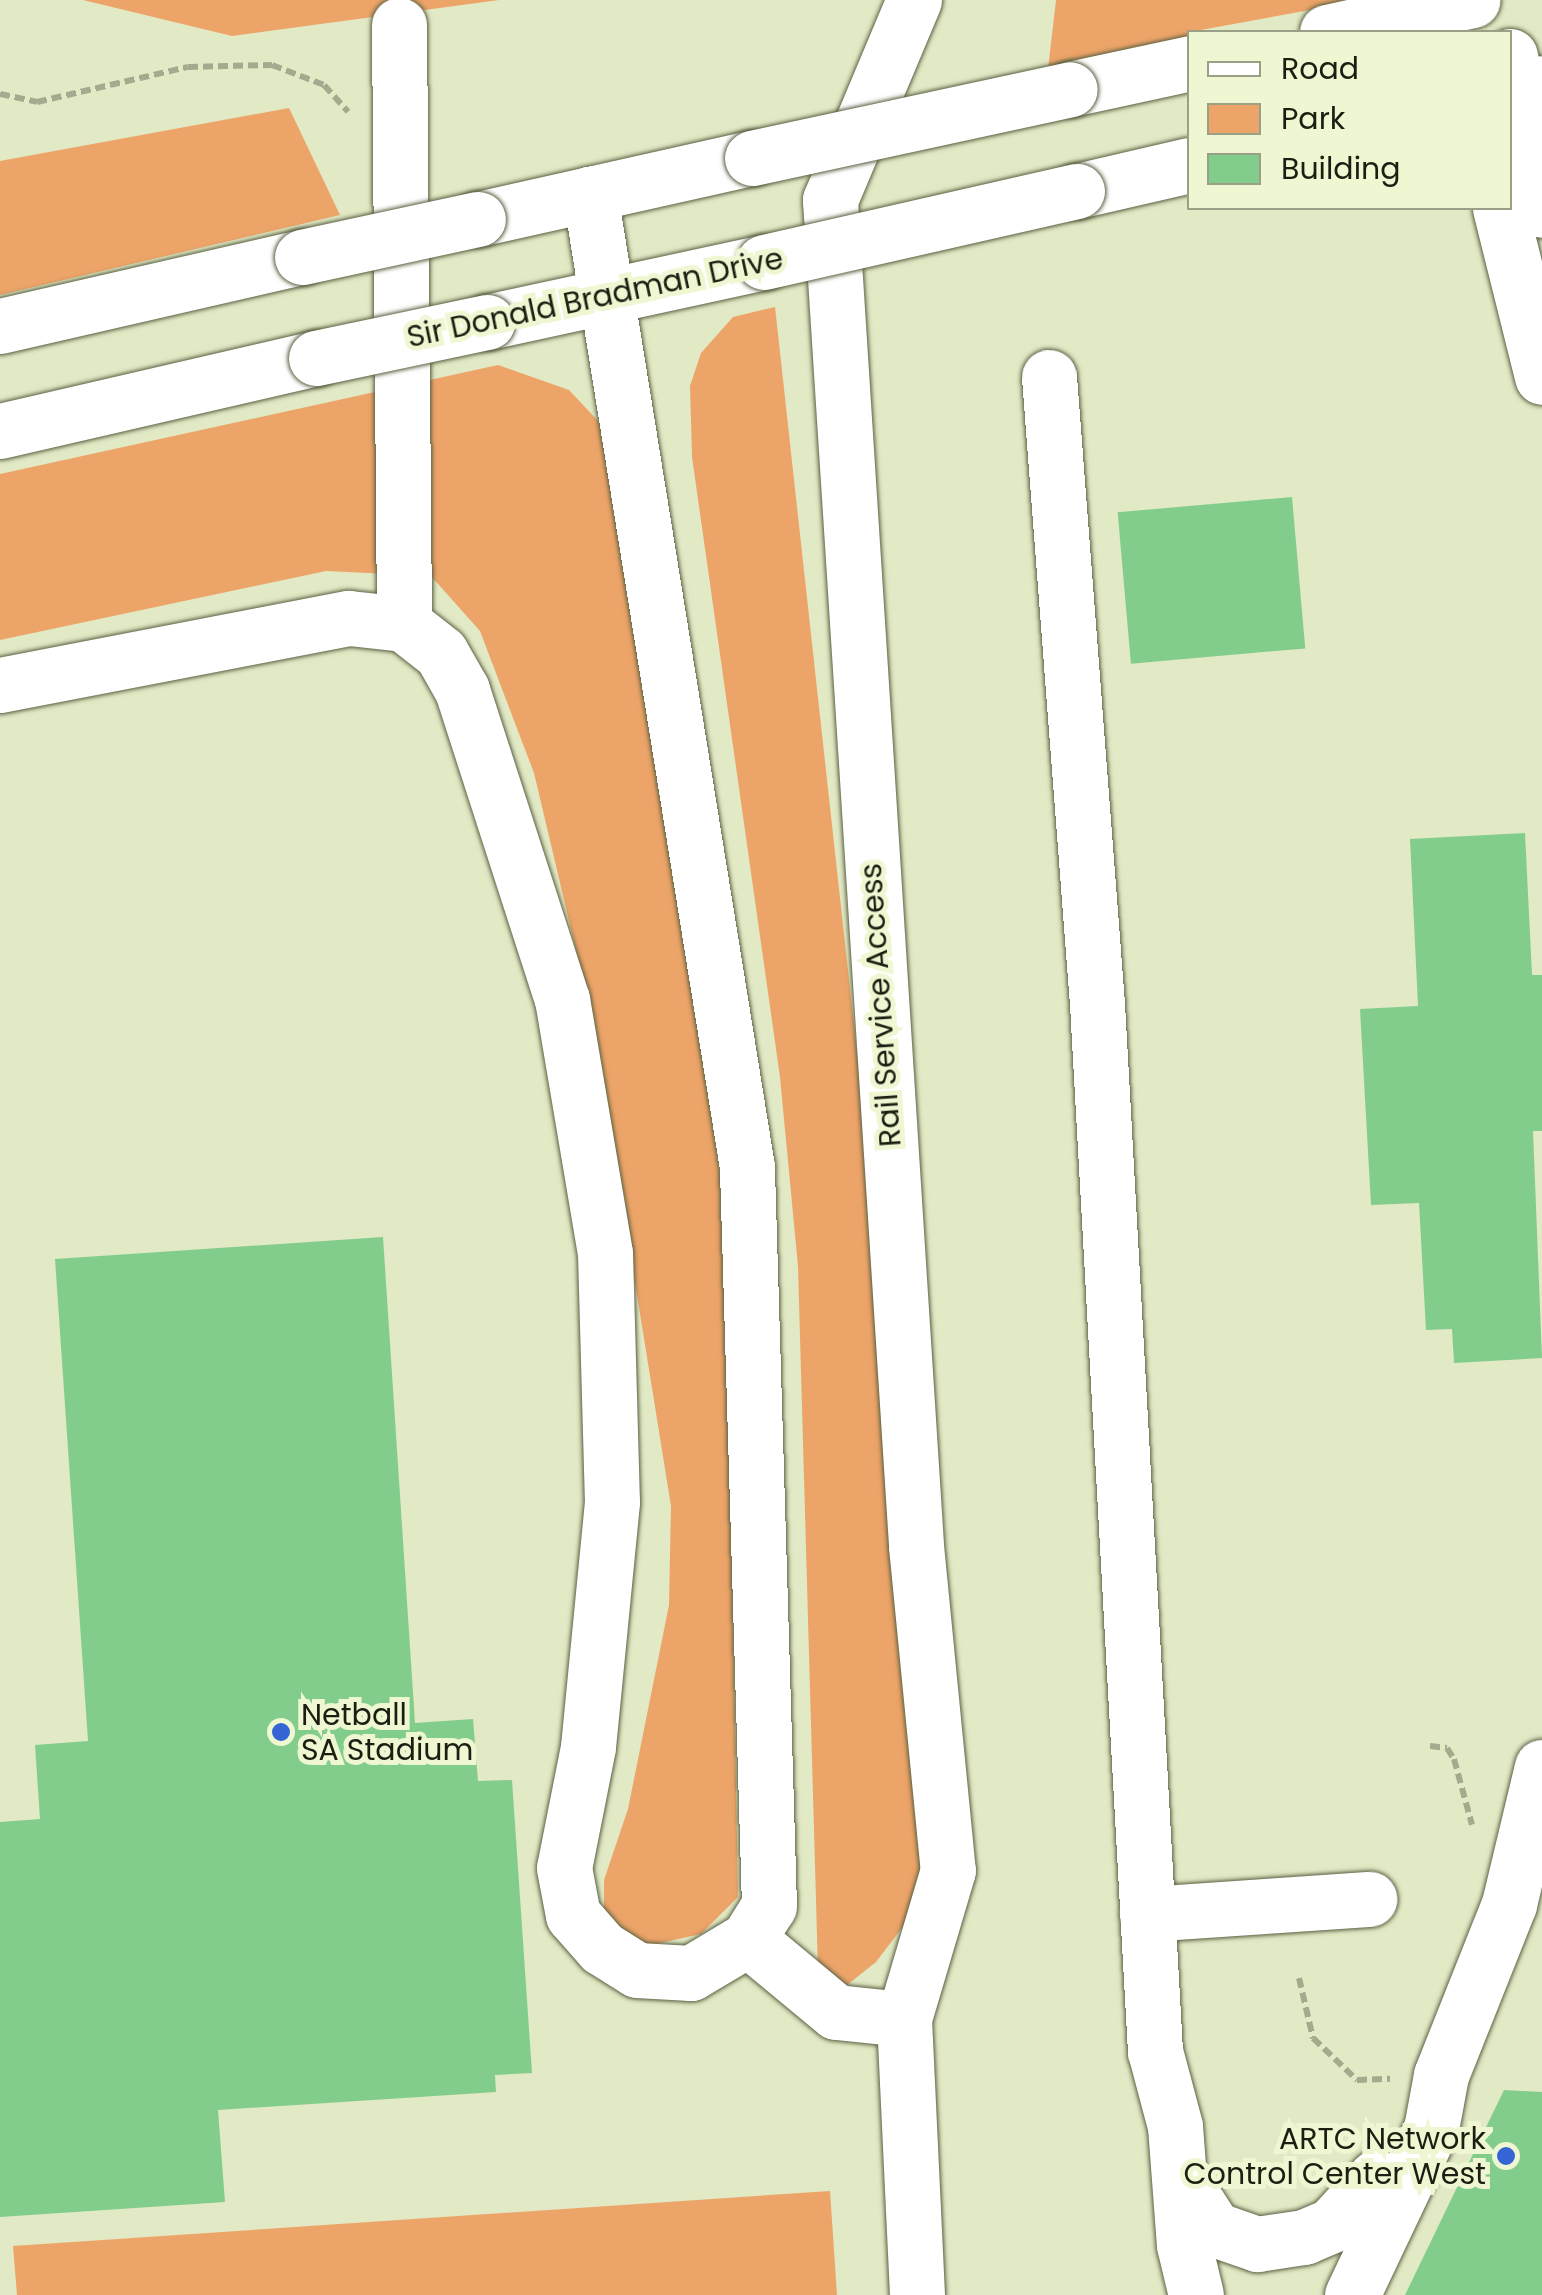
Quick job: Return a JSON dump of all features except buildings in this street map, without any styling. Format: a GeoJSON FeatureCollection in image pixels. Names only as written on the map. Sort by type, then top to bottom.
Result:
{"type":"FeatureCollection","features":[{"type":"Feature","properties":{"kind":"main road","name":"Rail Service Access"},"geometry":{"type":"LineString","coordinates":[[914,0],[830,200],[916,1546],[948,1870],[904,2019],[917,2295]]}},
{"type":"Feature","properties":{"kind":"main road"},"geometry":{"type":"LineString","coordinates":[[1336,30],[1478,0]]}},
{"type":"Feature","properties":{"kind":"main road"},"geometry":{"type":"LineString","coordinates":[[1472,30],[1478,0]]}},
{"type":"Feature","properties":{"kind":"main road"},"geometry":{"type":"LineString","coordinates":[[1478,0],[1500,30]]}},
{"type":"Feature","properties":{"kind":"main road"},"geometry":{"type":"LineString","coordinates":[[399,26],[404,624]]}},
{"type":"Feature","properties":{"kind":"main road"},"geometry":{"type":"LineString","coordinates":[[0,326],[1187,64]]}},
{"type":"Feature","properties":{"kind":"main road"},"geometry":{"type":"LineString","coordinates":[[1520,79],[1542,210]]}},
{"type":"Feature","properties":{"kind":"main road","name":"Sir Donald Bradman Drive"},"geometry":{"type":"LineString","coordinates":[[0,431],[1187,166]]}},
{"type":"Feature","properties":{"kind":"main road"},"geometry":{"type":"LineString","coordinates":[[0,685],[349,618],[404,624],[442,653],[462,690],[528,878],[570,1037],[605,1252],[612,1502],[588,1747],[564,1868],[573,1915],[602,1948],[637,1970],[691,1973],[748,1939],[769,1906],[746,1168],[590,194]]}},
{"type":"Feature","properties":{"kind":"main road"},"geometry":{"type":"LineString","coordinates":[[1469,210],[1527,316]]}},
{"type":"Feature","properties":{"kind":"main road"},"geometry":{"type":"LineString","coordinates":[[1500,210],[1542,376]]}},
{"type":"Feature","properties":{"kind":"main road"},"geometry":{"type":"LineString","coordinates":[[1050,377],[1097,1004],[1155,2050],[1175,2126],[1196,2295]]}},
{"type":"Feature","properties":{"kind":"main road"},"geometry":{"type":"LineString","coordinates":[[1314,2295],[1407,2119],[1422,2072],[1530,1866],[1542,1767]]}},
{"type":"Feature","properties":{"kind":"main road"},"geometry":{"type":"LineString","coordinates":[[1146,1914],[1369,1899]]}},
{"type":"Feature","properties":{"kind":"main road"},"geometry":{"type":"LineString","coordinates":[[748,1939],[836,2012],[904,2019]]}},
{"type":"Feature","properties":{"kind":"main road"},"geometry":{"type":"LineString","coordinates":[[1154,2295],[1142,2135],[1155,2050]]}},
{"type":"Feature","properties":{"kind":"main road"},"geometry":{"type":"LineString","coordinates":[[1352,2295],[1430,2129],[1422,2072]]}},
{"type":"Feature","properties":{"kind":"main road"},"geometry":{"type":"LineString","coordinates":[[1180,2176],[1214,2229],[1257,2244],[1304,2237],[1332,2224],[1376,2177]]}},
{"type":"Feature","properties":{"kind":"path"},"geometry":{"type":"LineString","coordinates":[[1430,1746],[1446,1748],[1454,1759],[1474,1831]]}},
{"type":"Feature","properties":{"kind":"path"},"geometry":{"type":"LineString","coordinates":[[1299,1978],[1313,2038],[1342,2069],[1372,2083],[1422,2072]]}},
{"type":"Feature","properties":{"kind":"green space"},"geometry":{"type":"Polygon","coordinates":[[[83,0],[499,0],[232,36],[83,0]]]}},
{"type":"Feature","properties":{"kind":"green space"},"geometry":{"type":"Polygon","coordinates":[[[1056,0],[1365,0],[1187,30],[1187,38],[1048,69],[1056,0]]]}},
{"type":"Feature","properties":{"kind":"green space"},"geometry":{"type":"Polygon","coordinates":[[[289,108],[340,215],[0,295],[0,161],[289,108]]]}},
{"type":"Feature","properties":{"kind":"green space"},"geometry":{"type":"Polygon","coordinates":[[[775,307],[876,1225],[921,1864],[908,1920],[876,1962],[847,1985],[818,1971],[798,1266],[780,1077],[692,457],[690,386],[701,353],[733,317],[775,307]]]}},
{"type":"Feature","properties":{"kind":"green space"},"geometry":{"type":"Polygon","coordinates":[[[498,365],[569,390],[615,439],[726,1217],[738,1897],[701,1934],[651,1945],[623,1937],[604,1919],[604,1880],[628,1809],[669,1605],[671,1506],[593,1022],[534,773],[480,631],[431,576],[326,571],[0,640],[0,474],[498,365]]]}},
{"type":"Feature","properties":{"kind":"green space"},"geometry":{"type":"Polygon","coordinates":[[[830,2191],[837,2295],[17,2295],[13,2246],[830,2191]]]}},
{"type":"Feature","properties":{"kind":"place","name":"Netball SA Stadium"},"geometry":{"type":"Point","coordinates":[281,1732]}},
{"type":"Feature","properties":{"kind":"place","name":"ARTC Network Control Center West"},"geometry":{"type":"Point","coordinates":[1506,2156]}}]}
